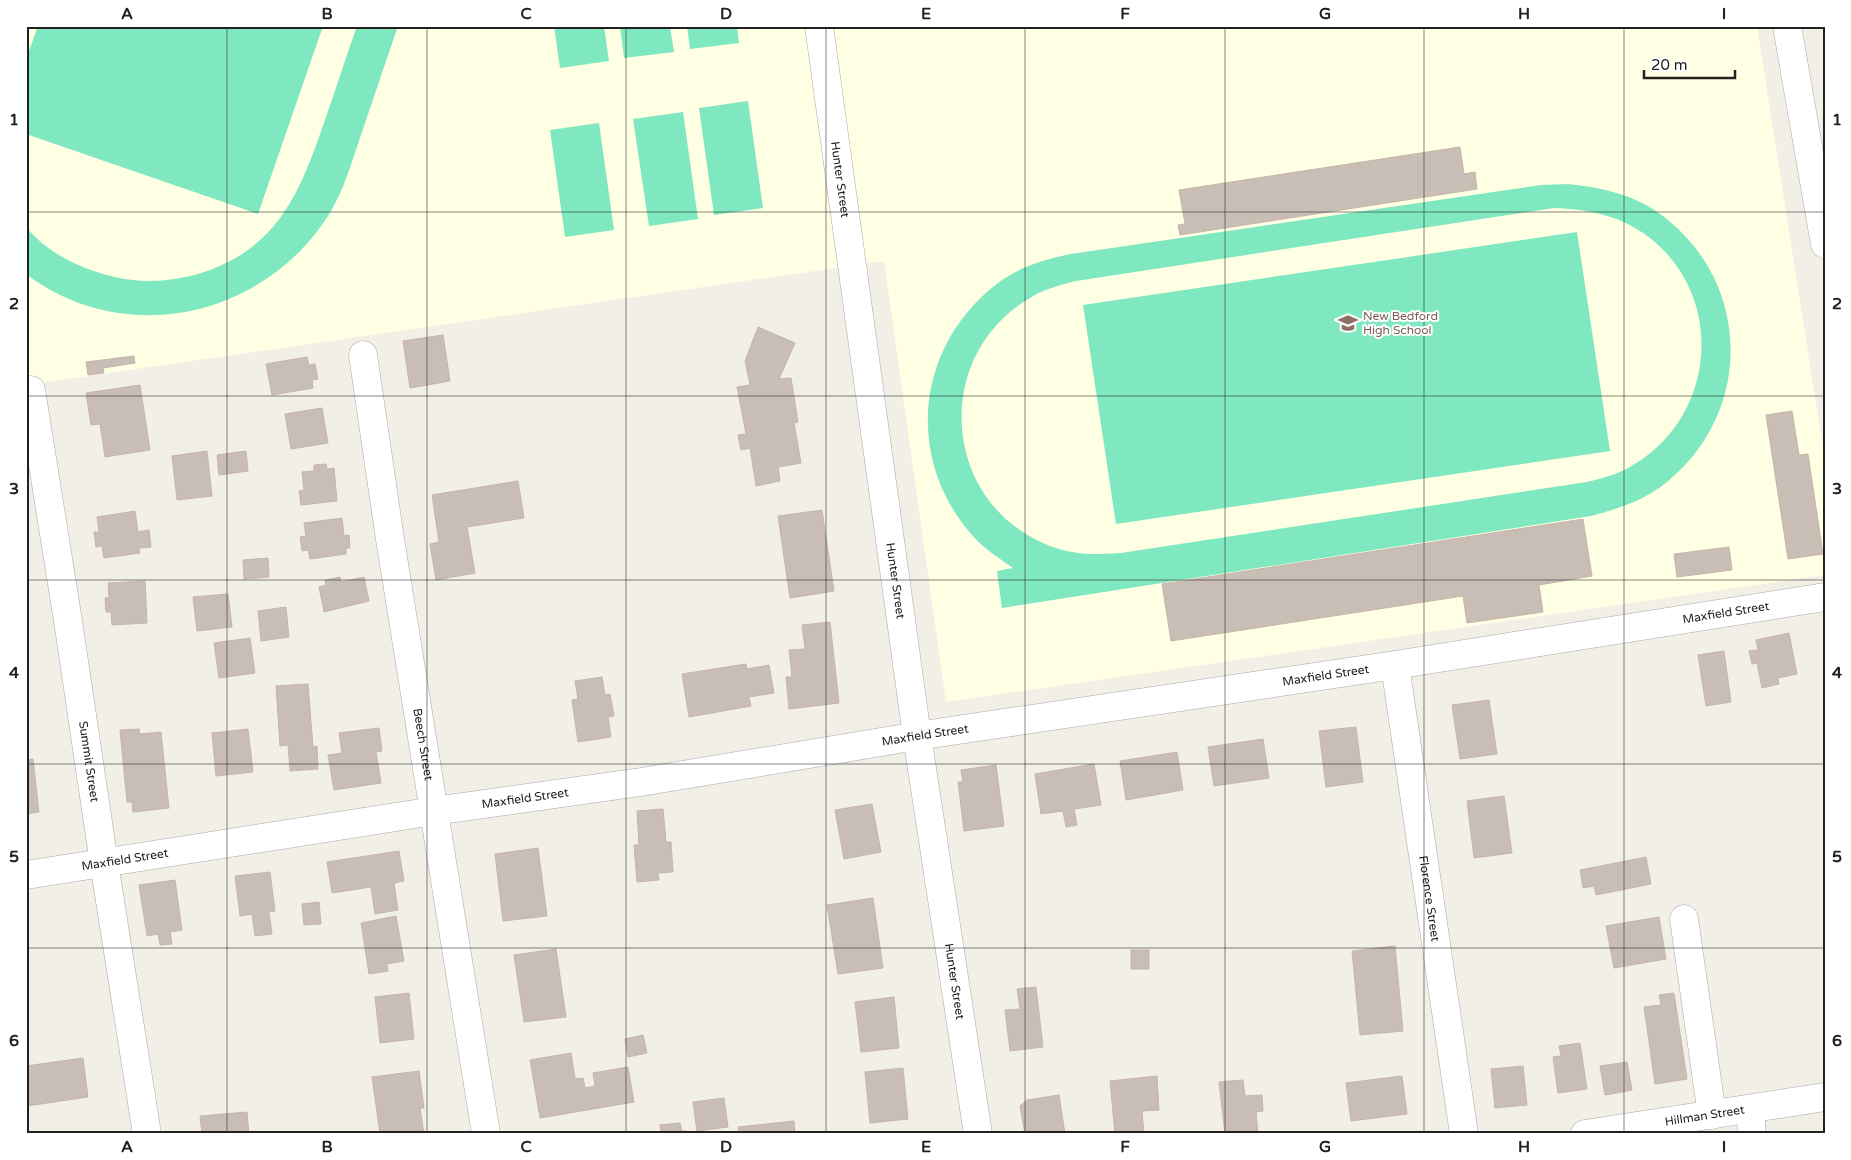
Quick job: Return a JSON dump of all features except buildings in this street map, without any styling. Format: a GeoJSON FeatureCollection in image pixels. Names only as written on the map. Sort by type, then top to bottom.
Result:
{"type":"FeatureCollection","features":[{"type":"Feature","properties":{"kind":"street","name":"Hunter Street"},"geometry":{"type":"LineString","coordinates":[[820,26],[917,736],[978,1134]]}},
{"type":"Feature","properties":{"kind":"street"},"geometry":{"type":"LineString","coordinates":[[1787,26],[1825,244]]}},
{"type":"Feature","properties":{"kind":"street","name":"Beech Street"},"geometry":{"type":"LineString","coordinates":[[363,355],[486,1134]]}},
{"type":"Feature","properties":{"kind":"street","name":"Summit Street"},"geometry":{"type":"LineString","coordinates":[[31,390],[147,1134]]}},
{"type":"Feature","properties":{"kind":"street","name":"Maxfield Street"},"geometry":{"type":"LineString","coordinates":[[26,874],[434,811],[641,782],[917,736],[1396,665],[1825,597]]}},
{"type":"Feature","properties":{"kind":"street","name":"Florence Street"},"geometry":{"type":"LineString","coordinates":[[1396,665],[1464,1134]]}},
{"type":"Feature","properties":{"kind":"street"},"geometry":{"type":"LineString","coordinates":[[1684,919],[1712,1115]]}},
{"type":"Feature","properties":{"kind":"street","name":"Hillman Street"},"geometry":{"type":"LineString","coordinates":[[1585,1134],[1712,1115],[1751,1121],[1825,1097]]}},
{"type":"Feature","properties":{"kind":"shaded area","name":"New Bedford High School"},"geometry":{"type":"Polygon","coordinates":[[[26,26],[1757,26],[1825,461],[1825,575],[946,702],[884,261],[26,385],[26,26]]]}},
{"type":"Feature","properties":{"kind":"green space"},"geometry":{"type":"Polygon","coordinates":[[[38,26],[323,26],[258,214],[26,134],[26,59],[38,26]]]}},
{"type":"Feature","properties":{"kind":"green space"},"geometry":{"type":"Polygon","coordinates":[[[357,26],[398,26],[336,203],[304,247],[271,276],[233,297],[192,310],[150,315],[107,311],[65,297],[26,274],[26,227],[48,248],[61,256],[88,269],[117,278],[142,281],[172,280],[210,270],[235,259],[272,228],[286,210],[297,189],[316,144],[357,26]]]}},
{"type":"Feature","properties":{"kind":"green space"},"geometry":{"type":"Polygon","coordinates":[[[554,26],[604,26],[609,61],[560,68],[554,26]]]}},
{"type":"Feature","properties":{"kind":"green space"},"geometry":{"type":"Polygon","coordinates":[[[620,26],[670,26],[674,52],[624,58],[620,26]]]}},
{"type":"Feature","properties":{"kind":"green space"},"geometry":{"type":"Polygon","coordinates":[[[687,26],[737,26],[739,43],[690,49],[687,26]]]}},
{"type":"Feature","properties":{"kind":"green space"},"geometry":{"type":"Polygon","coordinates":[[[748,101],[763,208],[714,215],[699,108],[748,101]]]}},
{"type":"Feature","properties":{"kind":"green space"},"geometry":{"type":"Polygon","coordinates":[[[683,112],[698,219],[649,226],[633,119],[683,112]]]}},
{"type":"Feature","properties":{"kind":"green space"},"geometry":{"type":"Polygon","coordinates":[[[599,123],[614,230],[565,237],[550,130],[599,123]]]}},
{"type":"Feature","properties":{"kind":"green space"},"geometry":{"type":"Polygon","coordinates":[[[1568,184],[1599,189],[1629,197],[1648,206],[1682,233],[1707,265],[1723,301],[1730,339],[1728,378],[1717,416],[1697,451],[1667,482],[1650,494],[1631,503],[1591,516],[1002,608],[997,571],[1013,568],[976,540],[950,505],[936,472],[929,438],[929,403],[936,370],[950,338],[971,308],[998,283],[1015,272],[1033,264],[1071,254],[1541,185],[1568,184]],[[1554,208],[1076,281],[1041,292],[1030,298],[998,324],[976,355],[964,391],[962,428],[970,464],[987,498],[1014,526],[1050,546],[1076,553],[1094,554],[1121,553],[1587,482],[1622,471],[1661,444],[1681,417],[1695,387],[1701,356],[1700,323],[1691,292],[1674,263],[1650,238],[1628,224],[1605,215],[1580,210],[1554,208]]]}},
{"type":"Feature","properties":{"kind":"green space"},"geometry":{"type":"Polygon","coordinates":[[[1577,232],[1610,451],[1116,524],[1083,305],[1577,232]]]}},
{"type":"Feature","properties":{"kind":"place","name":"New Bedford High School"},"geometry":{"type":"Point","coordinates":[1348,323]}}]}
